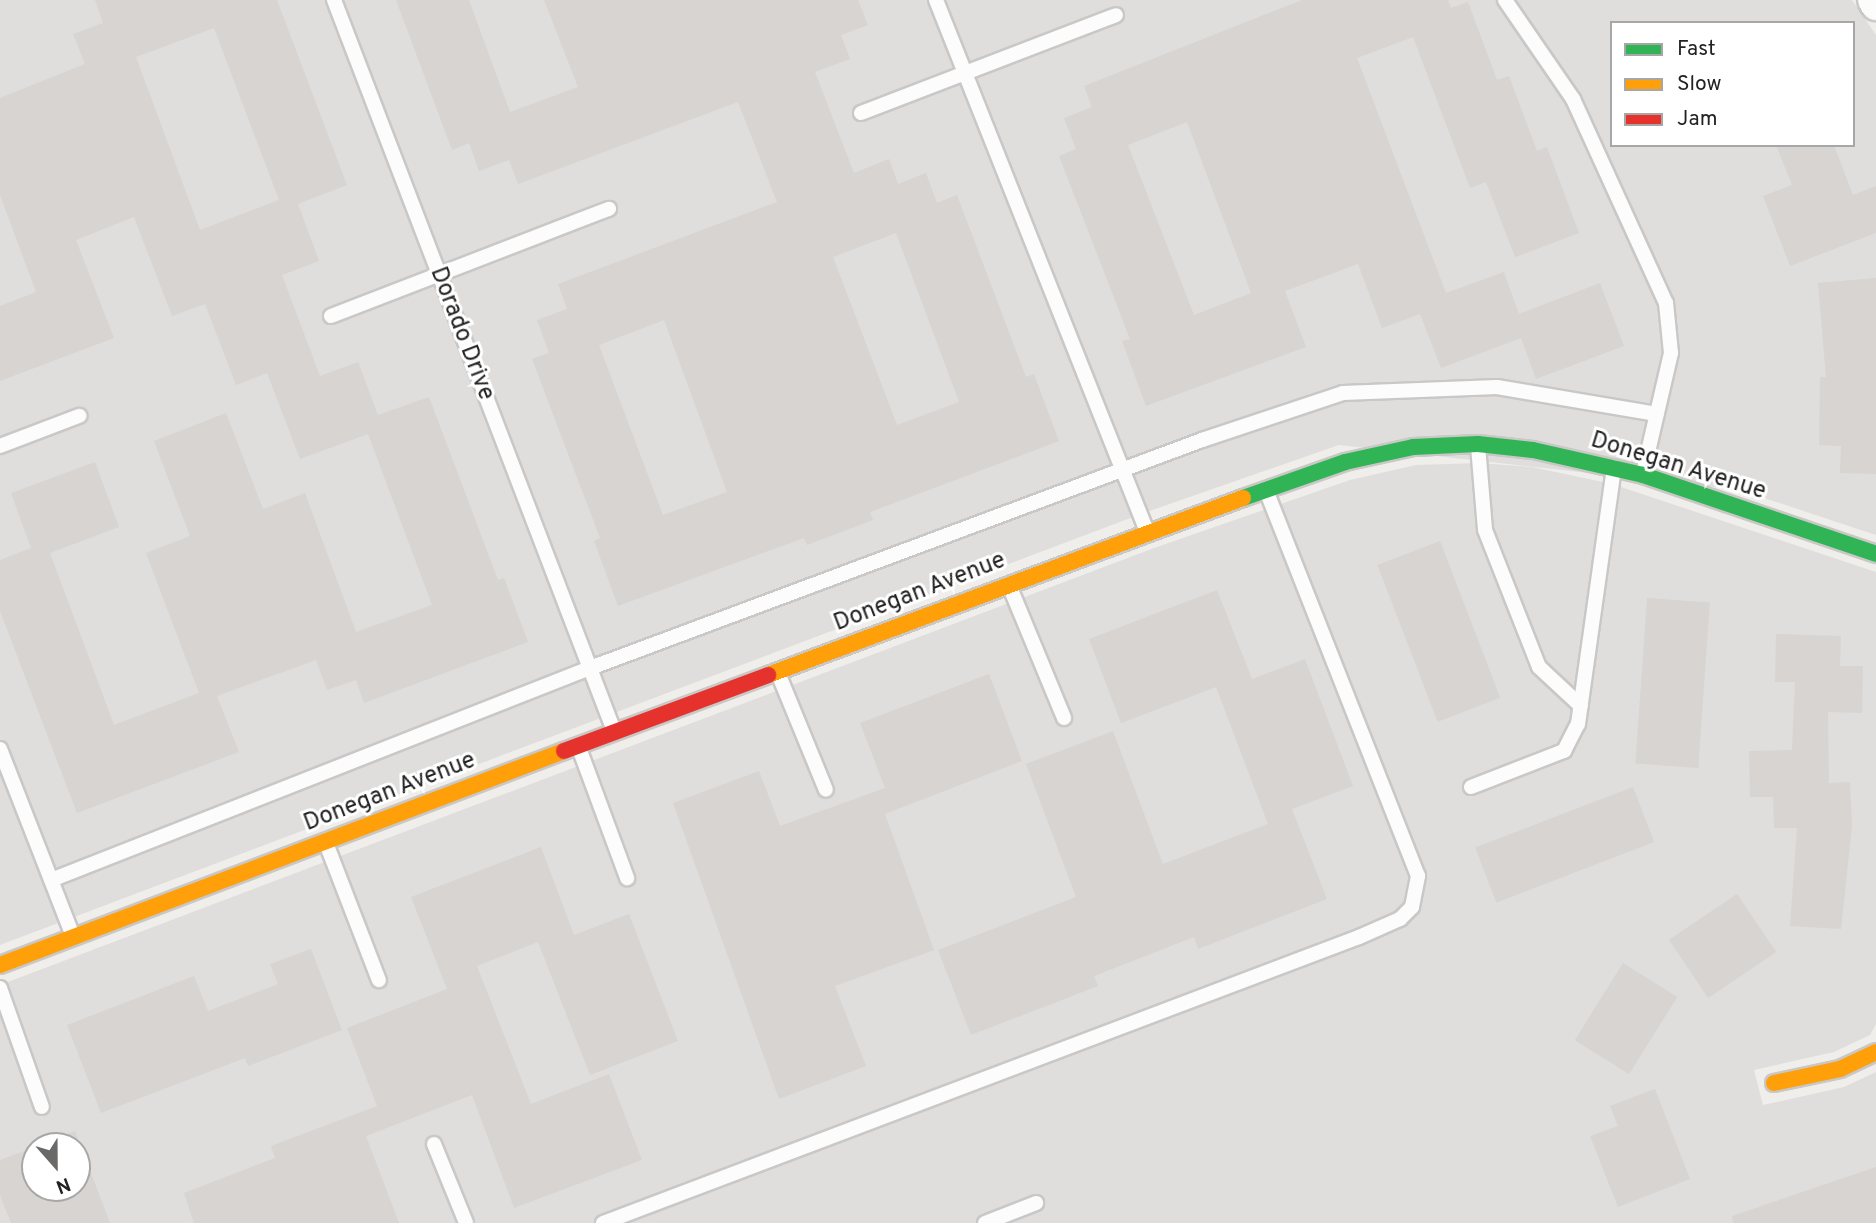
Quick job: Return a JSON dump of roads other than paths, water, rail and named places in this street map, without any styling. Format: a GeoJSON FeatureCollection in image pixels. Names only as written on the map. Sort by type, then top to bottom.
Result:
{"type":"FeatureCollection","features":[{"type":"Feature","properties":{"kind":"street"},"geometry":{"type":"LineString","coordinates":[[1873,0],[1876,5]]}},
{"type":"Feature","properties":{"kind":"street","name":"Donegan Avenue"},"geometry":{"type":"LineString","coordinates":[[0,965],[1147,531],[1345,462],[1413,447],[1478,444],[1533,450],[1614,467],[1876,554]]}},
{"type":"Feature","properties":{"kind":"street"},"geometry":{"type":"LineString","coordinates":[[1774,1083],[1840,1069],[1876,1052]]}},
{"type":"Feature","properties":{"kind":"lane","name":"Dorado Drive"},"geometry":{"type":"LineString","coordinates":[[334,0],[615,733]]}},
{"type":"Feature","properties":{"kind":"lane"},"geometry":{"type":"LineString","coordinates":[[936,0],[1147,531]]}},
{"type":"Feature","properties":{"kind":"lane"},"geometry":{"type":"LineString","coordinates":[[1505,0],[1573,99],[1666,303],[1671,353],[1643,475]]}},
{"type":"Feature","properties":{"kind":"lane"},"geometry":{"type":"LineString","coordinates":[[861,113],[1115,15]]}},
{"type":"Feature","properties":{"kind":"lane"},"geometry":{"type":"LineString","coordinates":[[331,316],[609,209]]}},
{"type":"Feature","properties":{"kind":"lane"},"geometry":{"type":"LineString","coordinates":[[51,880],[590,668],[1123,469],[1343,393],[1497,387],[1657,414]]}},
{"type":"Feature","properties":{"kind":"lane"},"geometry":{"type":"LineString","coordinates":[[0,446],[79,416]]}},
{"type":"Feature","properties":{"kind":"lane"},"geometry":{"type":"LineString","coordinates":[[1478,444],[1485,530],[1539,667],[1581,706]]}},
{"type":"Feature","properties":{"kind":"lane"},"geometry":{"type":"LineString","coordinates":[[1471,787],[1564,751],[1578,724],[1614,467]]}},
{"type":"Feature","properties":{"kind":"lane"},"geometry":{"type":"LineString","coordinates":[[603,1223],[1359,937],[1400,919],[1412,907],[1418,876],[1265,489]]}},
{"type":"Feature","properties":{"kind":"lane"},"geometry":{"type":"LineString","coordinates":[[1008,584],[1064,718]]}},
{"type":"Feature","properties":{"kind":"lane"},"geometry":{"type":"LineString","coordinates":[[778,671],[826,790]]}},
{"type":"Feature","properties":{"kind":"lane"},"geometry":{"type":"LineString","coordinates":[[579,747],[627,878]]}},
{"type":"Feature","properties":{"kind":"lane"},"geometry":{"type":"LineString","coordinates":[[0,749],[73,936]]}},
{"type":"Feature","properties":{"kind":"lane"},"geometry":{"type":"LineString","coordinates":[[326,842],[379,980]]}},
{"type":"Feature","properties":{"kind":"lane"},"geometry":{"type":"LineString","coordinates":[[0,988],[42,1107]]}},
{"type":"Feature","properties":{"kind":"lane"},"geometry":{"type":"LineString","coordinates":[[434,1144],[466,1223]]}},
{"type":"Feature","properties":{"kind":"lane"},"geometry":{"type":"LineString","coordinates":[[985,1223],[1036,1203]]}}]}
